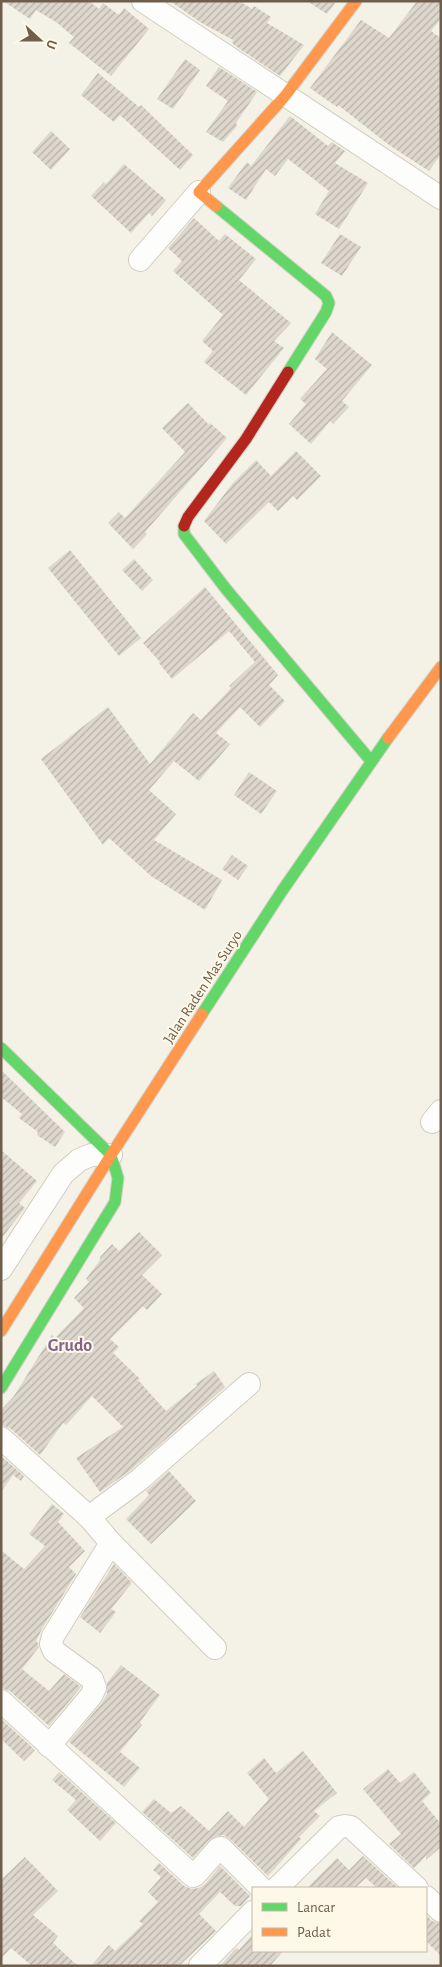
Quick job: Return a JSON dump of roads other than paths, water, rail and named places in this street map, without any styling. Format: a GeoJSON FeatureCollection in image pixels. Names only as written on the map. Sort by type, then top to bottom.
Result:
{"type":"FeatureCollection","features":[{"type":"Feature","properties":{"kind":"street"},"geometry":{"type":"LineString","coordinates":[[143,1],[441,198]]}},
{"type":"Feature","properties":{"kind":"street"},"geometry":{"type":"LineString","coordinates":[[140,260],[285,96],[356,1]]}},
{"type":"Feature","properties":{"kind":"street"},"geometry":{"type":"LineString","coordinates":[[199,192],[326,296],[329,303],[326,312],[246,439],[188,517],[184,526],[184,534],[226,589],[372,761]]}},
{"type":"Feature","properties":{"kind":"street","name":"Jalan Raden Mas Suryo"},"geometry":{"type":"LineString","coordinates":[[1,1331],[111,1155],[282,891],[372,761],[436,681]]}},
{"type":"Feature","properties":{"kind":"street"},"geometry":{"type":"LineString","coordinates":[[1,1048],[111,1155],[118,1178],[115,1202],[1,1388]]}},
{"type":"Feature","properties":{"kind":"street"},"geometry":{"type":"LineString","coordinates":[[1,1270],[63,1174],[79,1160],[91,1155],[111,1155]]}},
{"type":"Feature","properties":{"kind":"street"},"geometry":{"type":"LineString","coordinates":[[89,1517],[139,1480],[249,1384]]}},
{"type":"Feature","properties":{"kind":"street"},"geometry":{"type":"LineString","coordinates":[[1,1438],[89,1517],[111,1543],[215,1648]]}},
{"type":"Feature","properties":{"kind":"street"},"geometry":{"type":"LineString","coordinates":[[49,1746],[91,1696],[95,1688],[92,1679],[54,1651],[51,1644],[53,1636],[111,1543]]}},
{"type":"Feature","properties":{"kind":"street"},"geometry":{"type":"LineString","coordinates":[[1,1701],[193,1876],[221,1848],[261,1887]]}},
{"type":"Feature","properties":{"kind":"street"},"geometry":{"type":"LineString","coordinates":[[277,1887],[339,1828],[345,1826],[350,1827],[416,1887]]}},
{"type":"Feature","properties":{"kind":"street"},"geometry":{"type":"LineString","coordinates":[[427,1898],[441,1911]]}},
{"type":"Feature","properties":{"kind":"street"},"geometry":{"type":"LineString","coordinates":[[200,1966],[252,1913]]}},
{"type":"Feature","properties":{"kind":"district","name":"Grudo"},"geometry":{"type":"Point","coordinates":[70,1346]}}]}
